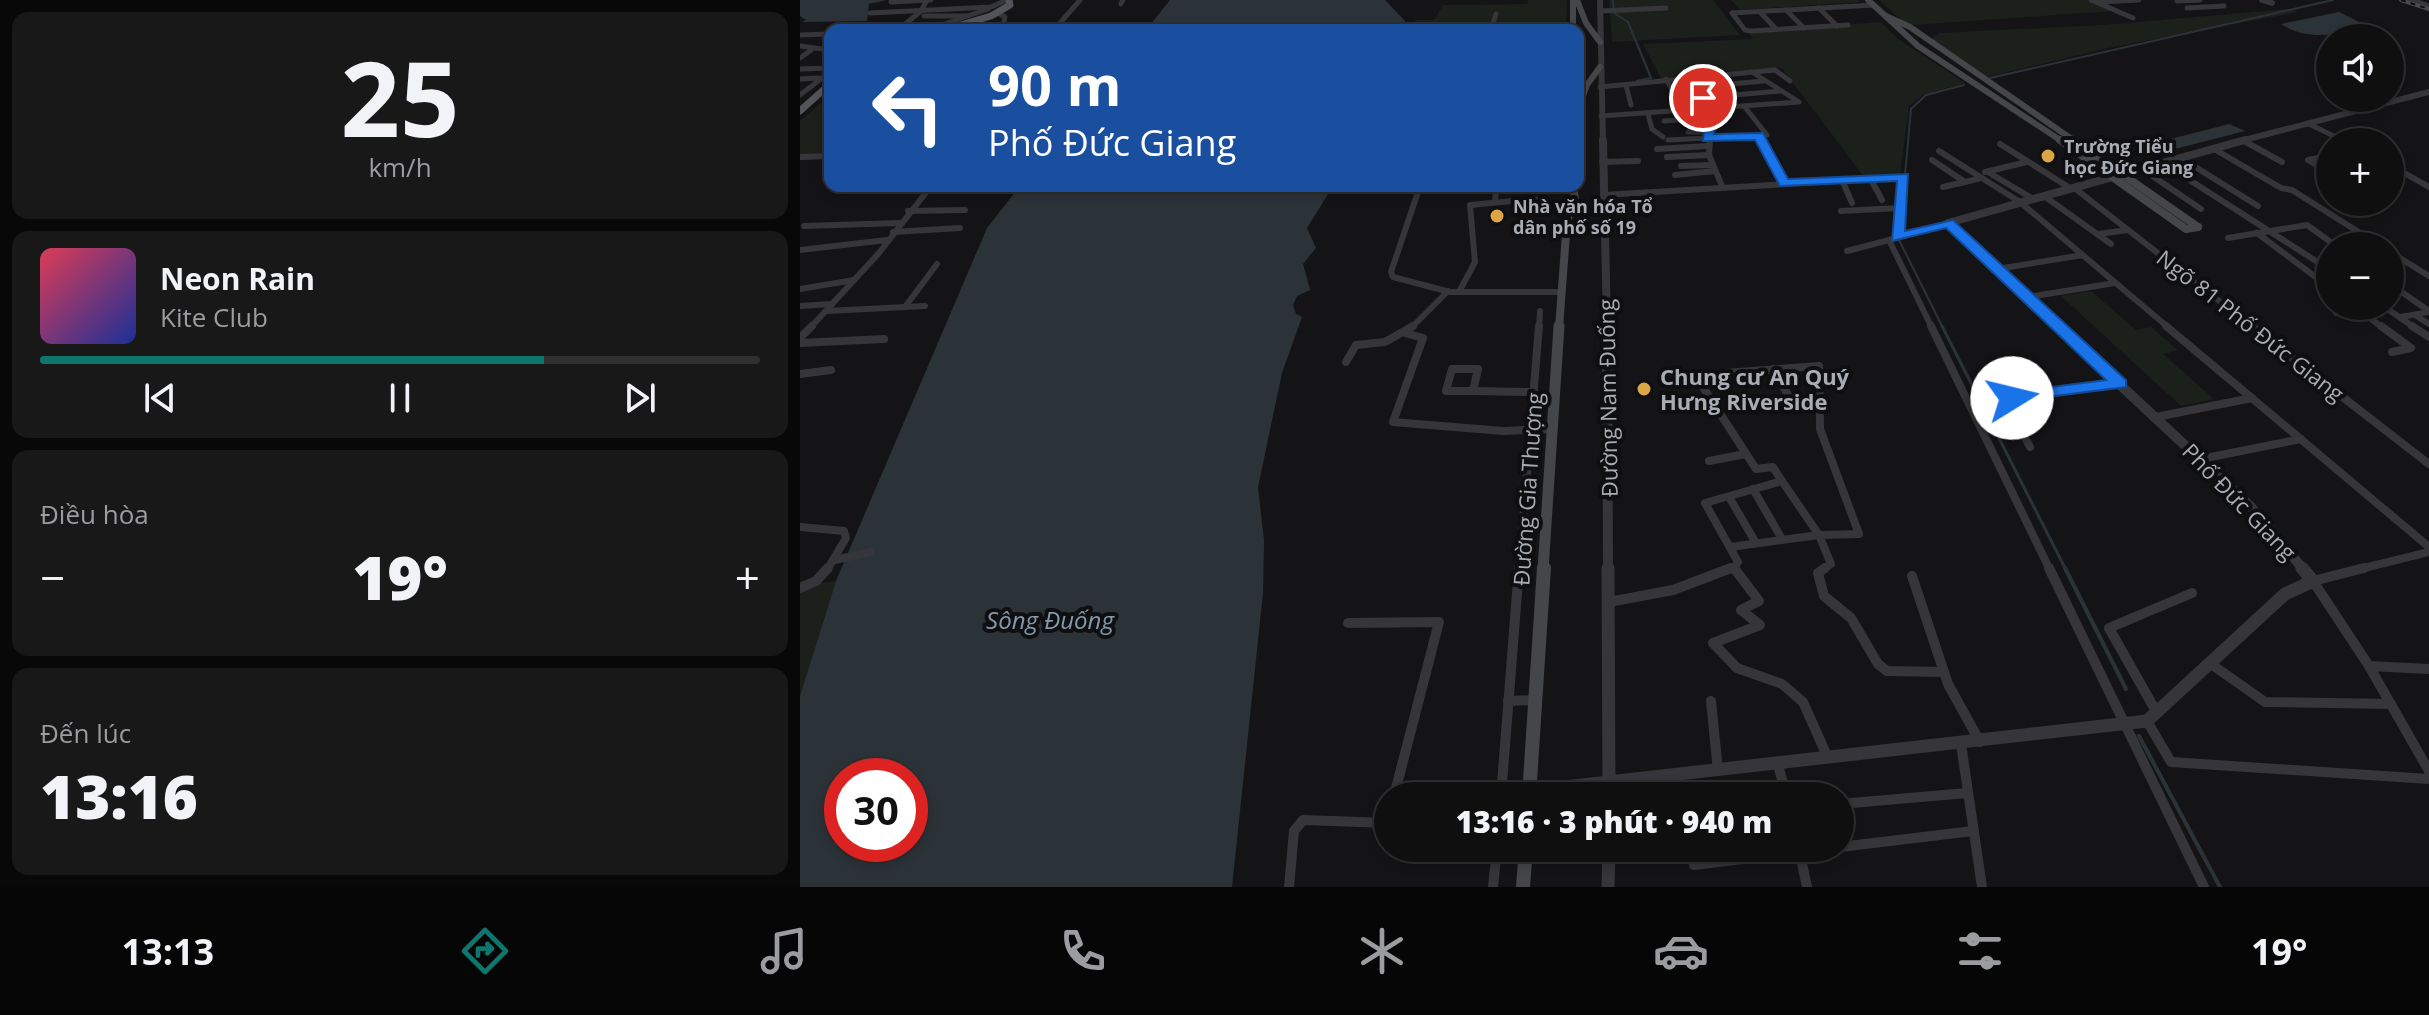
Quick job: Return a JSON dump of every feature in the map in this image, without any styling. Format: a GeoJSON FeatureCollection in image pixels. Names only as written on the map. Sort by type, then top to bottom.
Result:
{"type":"FeatureCollection","features":[{"type":"Feature","properties":{"kind":"main road"},"geometry":{"type":"LineString","coordinates":[[963,24],[998,13],[1010,5],[1008,0]]}},
{"type":"Feature","properties":{"kind":"main road"},"geometry":{"type":"LineString","coordinates":[[1573,24],[1575,0]]}},
{"type":"Feature","properties":{"kind":"main road"},"geometry":{"type":"LineString","coordinates":[[1575,0],[1600,42]]}},
{"type":"Feature","properties":{"kind":"main road"},"geometry":{"type":"LineString","coordinates":[[1871,2],[1895,28],[1918,46],[2119,175],[2198,227],[2186,229],[2119,175]]}},
{"type":"Feature","properties":{"kind":"main road"},"geometry":{"type":"LineString","coordinates":[[1584,93],[1600,67]]}},
{"type":"Feature","properties":{"kind":"main road"},"geometry":{"type":"LineString","coordinates":[[800,111],[824,89]]}},
{"type":"Feature","properties":{"kind":"main road","name":"Đường Gia Thượng"},"geometry":{"type":"LineString","coordinates":[[1530,782],[1561,292],[1574,192]]}},
{"type":"Feature","properties":{"kind":"main road"},"geometry":{"type":"LineString","coordinates":[[1523,887],[1525,862]]}},
{"type":"Feature","properties":{"kind":"street"},"geometry":{"type":"LineString","coordinates":[[891,2],[928,0]]}},
{"type":"Feature","properties":{"kind":"street"},"geometry":{"type":"LineString","coordinates":[[905,24],[921,11],[928,0]]}},
{"type":"Feature","properties":{"kind":"street"},"geometry":{"type":"LineString","coordinates":[[991,7],[996,0]]}},
{"type":"Feature","properties":{"kind":"street"},"geometry":{"type":"LineString","coordinates":[[947,24],[974,16],[1008,0]]}},
{"type":"Feature","properties":{"kind":"street"},"geometry":{"type":"LineString","coordinates":[[1059,24],[1080,0]]}},
{"type":"Feature","properties":{"kind":"street"},"geometry":{"type":"LineString","coordinates":[[2091,0],[2133,18]]}},
{"type":"Feature","properties":{"kind":"street"},"geometry":{"type":"LineString","coordinates":[[2097,3],[2139,0]]}},
{"type":"Feature","properties":{"kind":"street"},"geometry":{"type":"LineString","coordinates":[[2176,1],[2200,0]]}},
{"type":"Feature","properties":{"kind":"street"},"geometry":{"type":"LineString","coordinates":[[2262,0],[2272,3]]}},
{"type":"Feature","properties":{"kind":"street"},"geometry":{"type":"LineString","coordinates":[[2412,0],[2429,6]]}},
{"type":"Feature","properties":{"kind":"street"},"geometry":{"type":"LineString","coordinates":[[2176,1],[2188,8],[2224,6]]}},
{"type":"Feature","properties":{"kind":"street"},"geometry":{"type":"LineString","coordinates":[[1848,25],[1746,30],[1732,13],[1871,2]]}},
{"type":"Feature","properties":{"kind":"street"},"geometry":{"type":"LineString","coordinates":[[974,16],[871,15],[991,7]]}},
{"type":"Feature","properties":{"kind":"street"},"geometry":{"type":"LineString","coordinates":[[1607,8],[1666,8]]}},
{"type":"Feature","properties":{"kind":"street","name":"Đường Nam Đuống"},"geometry":{"type":"LineString","coordinates":[[1607,8],[1600,42],[1600,87],[1609,782]]}},
{"type":"Feature","properties":{"kind":"street"},"geometry":{"type":"LineString","coordinates":[[1819,8],[1837,26]]}},
{"type":"Feature","properties":{"kind":"street"},"geometry":{"type":"LineString","coordinates":[[1786,10],[1807,28]]}},
{"type":"Feature","properties":{"kind":"street"},"geometry":{"type":"LineString","coordinates":[[1794,10],[1807,28]]}},
{"type":"Feature","properties":{"kind":"street"},"geometry":{"type":"LineString","coordinates":[[1760,12],[1776,29]]}},
{"type":"Feature","properties":{"kind":"street"},"geometry":{"type":"LineString","coordinates":[[998,13],[1005,17],[1003,24]]}},
{"type":"Feature","properties":{"kind":"street"},"geometry":{"type":"LineString","coordinates":[[1493,24],[1496,14]]}},
{"type":"Feature","properties":{"kind":"street"},"geometry":{"type":"LineString","coordinates":[[800,35],[824,34]]}},
{"type":"Feature","properties":{"kind":"street"},"geometry":{"type":"LineString","coordinates":[[800,46],[824,50]]}},
{"type":"Feature","properties":{"kind":"street"},"geometry":{"type":"LineString","coordinates":[[800,58],[811,50]]}},
{"type":"Feature","properties":{"kind":"street"},"geometry":{"type":"LineString","coordinates":[[800,69],[824,70]]}},
{"type":"Feature","properties":{"kind":"street"},"geometry":{"type":"LineString","coordinates":[[1600,87],[1777,70],[1790,81]]}},
{"type":"Feature","properties":{"kind":"street"},"geometry":{"type":"LineString","coordinates":[[1601,116],[1799,102],[1752,72]]}},
{"type":"Feature","properties":{"kind":"street"},"geometry":{"type":"LineString","coordinates":[[802,92],[824,75]]}},
{"type":"Feature","properties":{"kind":"street"},"geometry":{"type":"LineString","coordinates":[[1689,77],[1703,98],[1709,155],[1722,186]]}},
{"type":"Feature","properties":{"kind":"street"},"geometry":{"type":"LineString","coordinates":[[800,79],[821,78]]}},
{"type":"Feature","properties":{"kind":"street"},"geometry":{"type":"LineString","coordinates":[[1666,79],[1678,100],[1782,91]]}},
{"type":"Feature","properties":{"kind":"street"},"geometry":{"type":"LineString","coordinates":[[1695,87],[1765,81]]}},
{"type":"Feature","properties":{"kind":"street"},"geometry":{"type":"LineString","coordinates":[[1626,85],[1631,105]]}},
{"type":"Feature","properties":{"kind":"street"},"geometry":{"type":"LineString","coordinates":[[1847,251],[2429,92]]}},
{"type":"Feature","properties":{"kind":"street"},"geometry":{"type":"LineString","coordinates":[[1648,114],[1652,129],[1665,138],[1767,135],[1744,106]]}},
{"type":"Feature","properties":{"kind":"street"},"geometry":{"type":"LineString","coordinates":[[1664,121],[1707,118]]}},
{"type":"Feature","properties":{"kind":"street"},"geometry":{"type":"LineString","coordinates":[[2307,123],[2317,128]]}},
{"type":"Feature","properties":{"kind":"street"},"geometry":{"type":"LineString","coordinates":[[1688,132],[1708,135]]}},
{"type":"Feature","properties":{"kind":"street"},"geometry":{"type":"LineString","coordinates":[[1759,136],[1784,183]]}},
{"type":"Feature","properties":{"kind":"street"},"geometry":{"type":"LineString","coordinates":[[2244,141],[2282,162]]}},
{"type":"Feature","properties":{"kind":"street","name":"Ngõ 81 Phố Đức Giang"},"geometry":{"type":"LineString","coordinates":[[2000,144],[2072,188],[2429,464]]}},
{"type":"Feature","properties":{"kind":"street"},"geometry":{"type":"LineString","coordinates":[[1657,149],[1708,146]]}},
{"type":"Feature","properties":{"kind":"street"},"geometry":{"type":"LineString","coordinates":[[2214,149],[2281,188],[2292,190],[2359,232]]}},
{"type":"Feature","properties":{"kind":"street"},"geometry":{"type":"LineString","coordinates":[[1939,151],[2020,202],[2429,550]]}},
{"type":"Feature","properties":{"kind":"street"},"geometry":{"type":"LineString","coordinates":[[1667,157],[1709,155]]}},
{"type":"Feature","properties":{"kind":"street"},"geometry":{"type":"LineString","coordinates":[[800,157],[824,156]]}},
{"type":"Feature","properties":{"kind":"street"},"geometry":{"type":"LineString","coordinates":[[2181,158],[2258,206]]}},
{"type":"Feature","properties":{"kind":"street"},"geometry":{"type":"LineString","coordinates":[[1932,160],[1965,182]]}},
{"type":"Feature","properties":{"kind":"street"},"geometry":{"type":"LineString","coordinates":[[1602,162],[1638,161]]}},
{"type":"Feature","properties":{"kind":"street"},"geometry":{"type":"LineString","coordinates":[[1943,187],[2027,162]]}},
{"type":"Feature","properties":{"kind":"street"},"geometry":{"type":"LineString","coordinates":[[2163,163],[2316,261]]}},
{"type":"Feature","properties":{"kind":"street"},"geometry":{"type":"LineString","coordinates":[[1681,166],[1713,168]]}},
{"type":"Feature","properties":{"kind":"street"},"geometry":{"type":"LineString","coordinates":[[1675,175],[1713,168]]}},
{"type":"Feature","properties":{"kind":"street"},"geometry":{"type":"LineString","coordinates":[[2142,169],[2201,209]]}},
{"type":"Feature","properties":{"kind":"street"},"geometry":{"type":"LineString","coordinates":[[1988,172],[2033,199]]}},
{"type":"Feature","properties":{"kind":"street"},"geometry":{"type":"LineString","coordinates":[[2404,173],[2429,187]]}},
{"type":"Feature","properties":{"kind":"street"},"geometry":{"type":"LineString","coordinates":[[1603,195],[1904,177],[1893,239],[2204,887]]}},
{"type":"Feature","properties":{"kind":"street"},"geometry":{"type":"LineString","coordinates":[[1870,178],[1882,200]]}},
{"type":"Feature","properties":{"kind":"street"},"geometry":{"type":"LineString","coordinates":[[1842,180],[1852,203]]}},
{"type":"Feature","properties":{"kind":"street"},"geometry":{"type":"LineString","coordinates":[[800,340],[855,280],[925,192]]}},
{"type":"Feature","properties":{"kind":"street"},"geometry":{"type":"LineString","coordinates":[[1417,192],[1391,275],[1448,291],[1561,292]]}},
{"type":"Feature","properties":{"kind":"street"},"geometry":{"type":"LineString","coordinates":[[1495,202],[1496,192]]}},
{"type":"Feature","properties":{"kind":"street"},"geometry":{"type":"LineString","coordinates":[[2044,196],[2111,244]]}},
{"type":"Feature","properties":{"kind":"street"},"geometry":{"type":"LineString","coordinates":[[1459,292],[1470,280],[1477,263],[1470,205],[1552,201],[1570,211]]}},
{"type":"Feature","properties":{"kind":"street"},"geometry":{"type":"LineString","coordinates":[[1841,211],[1900,208]]}},
{"type":"Feature","properties":{"kind":"street"},"geometry":{"type":"LineString","coordinates":[[908,211],[965,210]]}},
{"type":"Feature","properties":{"kind":"street"},"geometry":{"type":"LineString","coordinates":[[804,226],[900,223]]}},
{"type":"Feature","properties":{"kind":"street","name":"Phố Đức Giang"},"geometry":{"type":"LineString","coordinates":[[1651,782],[1718,771],[2126,726],[2152,718],[2285,594],[2313,581],[2251,507],[1948,223]]}},
{"type":"Feature","properties":{"kind":"street"},"geometry":{"type":"LineString","coordinates":[[2228,238],[2307,225],[2317,232]]}},
{"type":"Feature","properties":{"kind":"street"},"geometry":{"type":"LineString","coordinates":[[893,232],[960,228]]}},
{"type":"Feature","properties":{"kind":"street"},"geometry":{"type":"LineString","coordinates":[[2097,234],[2128,230]]}},
{"type":"Feature","properties":{"kind":"street"},"geometry":{"type":"LineString","coordinates":[[2257,233],[2316,277]]}},
{"type":"Feature","properties":{"kind":"street"},"geometry":{"type":"LineString","coordinates":[[800,250],[887,240]]}},
{"type":"Feature","properties":{"kind":"street"},"geometry":{"type":"LineString","coordinates":[[1997,269],[2083,255]]}},
{"type":"Feature","properties":{"kind":"street"},"geometry":{"type":"LineString","coordinates":[[2404,261],[2429,276]]}},
{"type":"Feature","properties":{"kind":"street"},"geometry":{"type":"LineString","coordinates":[[905,307],[937,264]]}},
{"type":"Feature","properties":{"kind":"street"},"geometry":{"type":"LineString","coordinates":[[800,289],[855,280]]}},
{"type":"Feature","properties":{"kind":"street"},"geometry":{"type":"LineString","coordinates":[[2028,297],[2115,283]]}},
{"type":"Feature","properties":{"kind":"street"},"geometry":{"type":"LineString","coordinates":[[1346,362],[1356,345],[1384,346],[1405,333],[1448,291]]}},
{"type":"Feature","properties":{"kind":"street"},"geometry":{"type":"LineString","coordinates":[[2404,294],[2429,311]]}},
{"type":"Feature","properties":{"kind":"street"},"geometry":{"type":"LineString","coordinates":[[800,306],[925,306]]}},
{"type":"Feature","properties":{"kind":"street","name":"Đường Gia Thượng"},"geometry":{"type":"LineString","coordinates":[[1502,782],[1540,311]]}},
{"type":"Feature","properties":{"kind":"street"},"geometry":{"type":"LineString","coordinates":[[2404,316],[2429,311]]}},
{"type":"Feature","properties":{"kind":"street"},"geometry":{"type":"LineString","coordinates":[[2415,315],[2429,324]]}},
{"type":"Feature","properties":{"kind":"street"},"geometry":{"type":"LineString","coordinates":[[2373,320],[2411,348],[2392,352]]}},
{"type":"Feature","properties":{"kind":"street"},"geometry":{"type":"LineString","coordinates":[[2404,320],[2429,337]]}},
{"type":"Feature","properties":{"kind":"street"},"geometry":{"type":"LineString","coordinates":[[1405,333],[1423,338],[1393,422],[1553,429]]}},
{"type":"Feature","properties":{"kind":"street"},"geometry":{"type":"LineString","coordinates":[[800,340],[884,339]]}},
{"type":"Feature","properties":{"kind":"street"},"geometry":{"type":"LineString","coordinates":[[1730,547],[1819,535],[1859,534],[1820,429],[1819,366],[1726,373],[1699,381],[1756,469],[1773,467],[1819,535],[1831,564],[1818,573],[1824,596],[1851,618],[1878,664],[1887,671],[1944,672]]}},
{"type":"Feature","properties":{"kind":"street"},"geometry":{"type":"LineString","coordinates":[[1473,391],[1478,369],[1452,369],[1446,391],[1533,392]]}},
{"type":"Feature","properties":{"kind":"street"},"geometry":{"type":"LineString","coordinates":[[1773,369],[1792,402],[1819,401]]}},
{"type":"Feature","properties":{"kind":"street"},"geometry":{"type":"LineString","coordinates":[[800,374],[831,370]]}},
{"type":"Feature","properties":{"kind":"street"},"geometry":{"type":"LineString","coordinates":[[2030,447],[2010,409],[2010,399],[2120,384]]}},
{"type":"Feature","properties":{"kind":"street"},"geometry":{"type":"LineString","coordinates":[[2156,417],[2252,398]]}},
{"type":"Feature","properties":{"kind":"street"},"geometry":{"type":"LineString","coordinates":[[2201,459],[2301,439]]}},
{"type":"Feature","properties":{"kind":"street"},"geometry":{"type":"LineString","coordinates":[[1709,461],[1746,454]]}},
{"type":"Feature","properties":{"kind":"street"},"geometry":{"type":"LineString","coordinates":[[1609,602],[1707,581],[1733,567],[1738,562],[1705,503],[1782,481]]}},
{"type":"Feature","properties":{"kind":"street"},"geometry":{"type":"LineString","coordinates":[[1753,489],[1782,539]]}},
{"type":"Feature","properties":{"kind":"street"},"geometry":{"type":"LineString","coordinates":[[1729,497],[1756,543]]}},
{"type":"Feature","properties":{"kind":"street"},"geometry":{"type":"LineString","coordinates":[[800,527],[844,531],[846,538],[835,560],[816,581],[800,588]]}},
{"type":"Feature","properties":{"kind":"street"},"geometry":{"type":"LineString","coordinates":[[2429,550],[2313,581],[2369,666],[2429,771]]}},
{"type":"Feature","properties":{"kind":"street"},"geometry":{"type":"LineString","coordinates":[[835,560],[871,552]]}},
{"type":"Feature","properties":{"kind":"street"},"geometry":{"type":"LineString","coordinates":[[1733,567],[1759,601],[1741,610],[1760,625],[1713,643],[1737,668],[1782,684],[1803,702],[1828,759]]}},
{"type":"Feature","properties":{"kind":"street"},"geometry":{"type":"LineString","coordinates":[[1912,576],[1944,672],[1968,725],[1980,742]]}},
{"type":"Feature","properties":{"kind":"street"},"geometry":{"type":"LineString","coordinates":[[2192,593],[2109,628],[2171,762],[2429,779]]}},
{"type":"Feature","properties":{"kind":"street"},"geometry":{"type":"LineString","coordinates":[[1348,623],[1439,622],[1398,782]]}},
{"type":"Feature","properties":{"kind":"street"},"geometry":{"type":"LineString","coordinates":[[2211,664],[2265,702],[2391,704]]}},
{"type":"Feature","properties":{"kind":"street"},"geometry":{"type":"LineString","coordinates":[[2369,666],[2429,669]]}},
{"type":"Feature","properties":{"kind":"street"},"geometry":{"type":"LineString","coordinates":[[1508,701],[1535,700]]}},
{"type":"Feature","properties":{"kind":"street"},"geometry":{"type":"LineString","coordinates":[[1711,701],[1718,771]]}},
{"type":"Feature","properties":{"kind":"street"},"geometry":{"type":"LineString","coordinates":[[1961,744],[1982,887]]}},
{"type":"Feature","properties":{"kind":"street"},"geometry":{"type":"LineString","coordinates":[[1778,764],[1782,782]]}},
{"type":"Feature","properties":{"kind":"street"},"geometry":{"type":"LineString","coordinates":[[1854,803],[1967,793]]}},
{"type":"Feature","properties":{"kind":"street"},"geometry":{"type":"LineString","coordinates":[[1289,887],[1294,831],[1303,820],[1374,821]]}},
{"type":"Feature","properties":{"kind":"street"},"geometry":{"type":"LineString","coordinates":[[1854,845],[1973,831]]}},
{"type":"Feature","properties":{"kind":"street"},"geometry":{"type":"LineString","coordinates":[[1493,887],[1496,862]]}},
{"type":"Feature","properties":{"kind":"street"},"geometry":{"type":"LineString","coordinates":[[1608,887],[1609,862]]}},
{"type":"Feature","properties":{"kind":"street"},"geometry":{"type":"LineString","coordinates":[[1694,865],[1715,862]]}},
{"type":"Feature","properties":{"kind":"street"},"geometry":{"type":"LineString","coordinates":[[1802,862],[1807,887]]}},
{"type":"Feature","properties":{"kind":"shaded area"},"geometry":{"type":"Polygon","coordinates":[[[1528,0],[1567,0],[1566,24],[1413,24],[1416,20],[1434,20],[1443,5],[1527,4],[1528,0]]]}},
{"type":"Feature","properties":{"kind":"shaded area"},"geometry":{"type":"Polygon","coordinates":[[[1609,0],[1713,0],[1740,35],[1612,42],[1609,0]]]}},
{"type":"Feature","properties":{"kind":"shaded area"},"geometry":{"type":"Polygon","coordinates":[[[1731,0],[1858,0],[1860,2],[1740,10],[1731,0]]]}},
{"type":"Feature","properties":{"kind":"shaded area"},"geometry":{"type":"Polygon","coordinates":[[[1879,0],[2086,0],[2113,11],[1914,25],[1906,24],[1879,0]]]}},
{"type":"Feature","properties":{"kind":"shaded area"},"geometry":{"type":"Polygon","coordinates":[[[2288,9],[2298,12],[2108,48],[1987,77],[1930,40],[1939,33],[2102,25],[2288,9]]]}},
{"type":"Feature","properties":{"kind":"shaded area"},"geometry":{"type":"Polygon","coordinates":[[[1881,22],[1898,39],[1965,83],[1925,94],[1909,106],[1900,175],[1864,177],[1782,68],[1661,78],[1643,44],[1753,39],[1749,32],[1881,22]]]}},
{"type":"Feature","properties":{"kind":"shaded area"},"geometry":{"type":"Polygon","coordinates":[[[824,100],[824,153],[800,154],[800,121],[824,100]]]}},
{"type":"Feature","properties":{"kind":"shaded area"},"geometry":{"type":"Polygon","coordinates":[[[2091,291],[2136,330],[2151,327],[2178,350],[2163,354],[2214,399],[2181,406],[2061,296],[2091,291]]]}},
{"type":"Feature","properties":{"kind":"shaded area"},"geometry":{"type":"Polygon","coordinates":[[[836,581],[800,696],[800,586],[836,581]]]}},
{"type":"Feature","properties":{"kind":"water"},"geometry":{"type":"Polygon","coordinates":[[[800,0],[887,0],[869,4],[867,21],[802,22],[806,20],[800,16],[800,0]]]}},
{"type":"Feature","properties":{"kind":"water"},"geometry":{"type":"Polygon","coordinates":[[[1170,0],[1385,0],[1405,21],[1404,24],[1151,24],[1170,0]]]}},
{"type":"Feature","properties":{"kind":"water"},"geometry":{"type":"Polygon","coordinates":[[[2339,12],[2363,24],[2316,24],[2316,35],[2313,35],[2281,24],[2339,12]]]}},
{"type":"Feature","properties":{"kind":"water"},"geometry":{"type":"Polygon","coordinates":[[[2229,124],[2245,131],[2175,149],[2159,142],[2229,124]]]}},
{"type":"Feature","properties":{"kind":"water","name":"Sông Đuống"},"geometry":{"type":"Polygon","coordinates":[[[1015,192],[1329,192],[1307,228],[1316,248],[1303,264],[1310,290],[1297,296],[1293,305],[1296,314],[1302,317],[1282,373],[1258,487],[1264,540],[1263,593],[1232,887],[800,887],[800,696],[836,581],[987,228],[1015,192]]]}},
{"type":"Feature","properties":{"kind":"waterway"},"geometry":{"type":"LineString","coordinates":[[1613,0],[1614,13],[1628,22],[1651,78],[1637,81]]}},
{"type":"Feature","properties":{"kind":"waterway"},"geometry":{"type":"LineString","coordinates":[[1990,78],[2333,0]]}},
{"type":"Feature","properties":{"kind":"waterway"},"geometry":{"type":"LineString","coordinates":[[1905,175],[1911,109],[1926,95],[1964,85]]}},
{"type":"Feature","properties":{"kind":"waterway"},"geometry":{"type":"LineString","coordinates":[[1899,240],[1942,326]]}},
{"type":"Feature","properties":{"kind":"waterway"},"geometry":{"type":"LineString","coordinates":[[1942,326],[2066,570]]}},
{"type":"Feature","properties":{"kind":"waterway"},"geometry":{"type":"LineString","coordinates":[[2065,568],[2126,689]]}},
{"type":"Feature","properties":{"kind":"waterway"},"geometry":{"type":"LineString","coordinates":[[2139,736],[2220,887]]}},
{"type":"Feature","properties":{"kind":"railway"},"geometry":{"type":"LineString","coordinates":[[2401,0],[2429,9]]}},
{"type":"Feature","properties":{"kind":"place","name":"Trường Tiểu học Đức Giang"},"geometry":{"type":"Point","coordinates":[2048,156]}},
{"type":"Feature","properties":{"kind":"place","name":"Nhà văn hóa Tổ dân phố số 19"},"geometry":{"type":"Point","coordinates":[1497,216]}},
{"type":"Feature","properties":{"kind":"place","name":"Chung cư An Quý Hưng Riverside"},"geometry":{"type":"Point","coordinates":[1644,389]}},
{"type":"Feature","properties":{"kind":"route"},"geometry":{"type":"LineString","coordinates":[[1703,98],[1710,127],[1707,138],[1759,136],[1784,183],[1904,177],[1897,238],[1948,223],[2120,384],[2012,398]]}}]}
